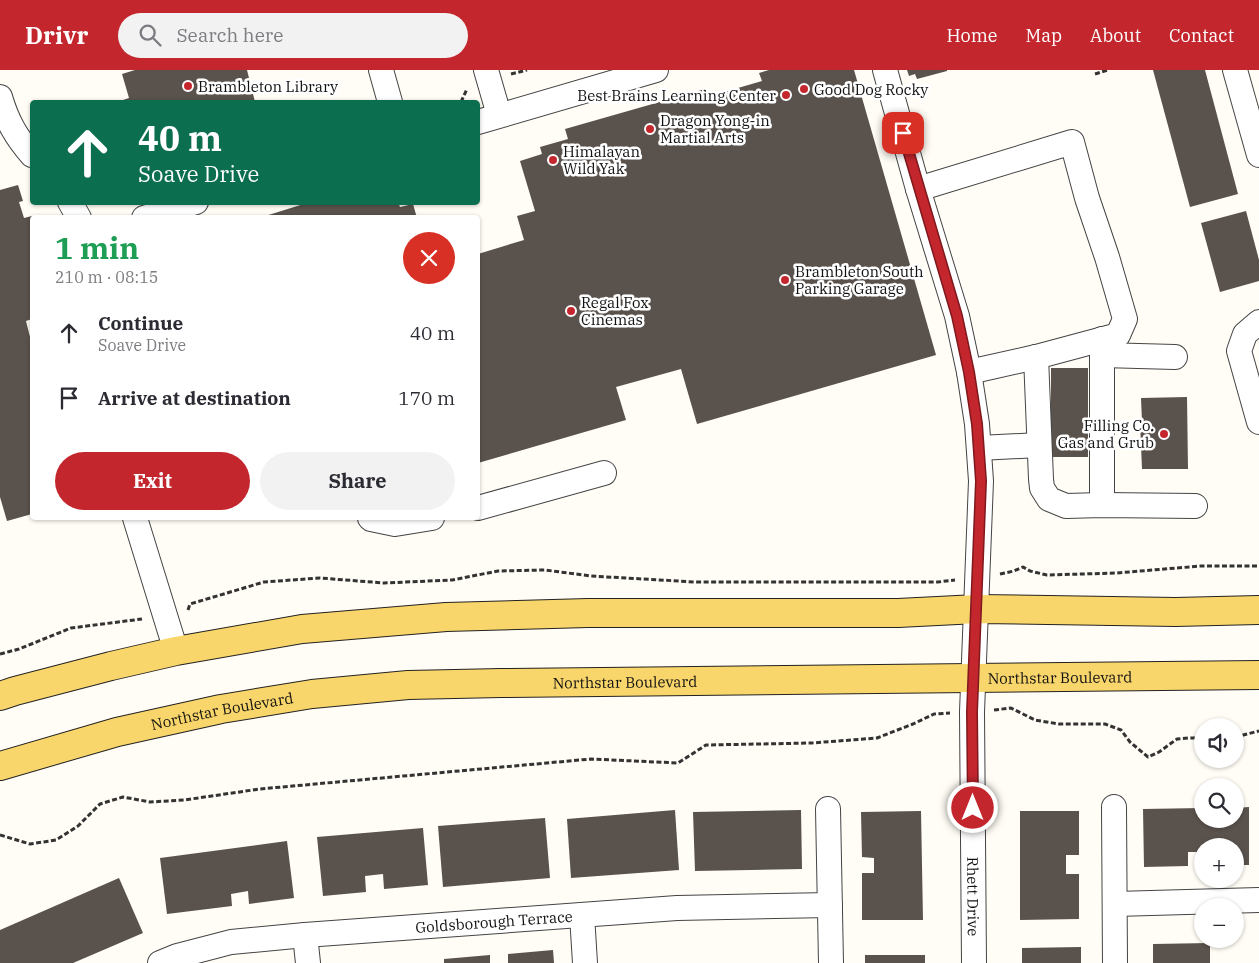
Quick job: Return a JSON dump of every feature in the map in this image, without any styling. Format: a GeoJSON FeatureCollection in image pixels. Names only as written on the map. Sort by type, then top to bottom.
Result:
{"type":"FeatureCollection","features":[{"type":"Feature","properties":{"kind":"main road"},"geometry":{"type":"LineString","coordinates":[[0,696],[15,690],[176,651],[302,629],[446,617],[588,613],[898,613],[977,609],[1175,612],[1259,610]]}},
{"type":"Feature","properties":{"kind":"main road","name":"Northstar Boulevard"},"geometry":{"type":"LineString","coordinates":[[0,766],[117,732],[221,709],[312,694],[408,685],[1259,675]]}},
{"type":"Feature","properties":{"kind":"street"},"geometry":{"type":"LineString","coordinates":[[381,70],[389,100]]}},
{"type":"Feature","properties":{"kind":"street"},"geometry":{"type":"LineString","coordinates":[[486,70],[488,118],[656,70]]}},
{"type":"Feature","properties":{"kind":"street","name":"Rhett Drive"},"geometry":{"type":"LineString","coordinates":[[885,70],[918,189],[957,316],[969,372],[977,424],[981,481],[972,712],[974,963]]}},
{"type":"Feature","properties":{"kind":"street"},"geometry":{"type":"LineString","coordinates":[[1235,70],[1259,155]]}},
{"type":"Feature","properties":{"kind":"street"},"geometry":{"type":"LineString","coordinates":[[0,97],[5,113],[20,141],[30,153]]}},
{"type":"Feature","properties":{"kind":"street"},"geometry":{"type":"LineString","coordinates":[[918,189],[1072,142],[1087,198],[1125,319],[1118,335],[1102,347]]}},
{"type":"Feature","properties":{"kind":"street"},"geometry":{"type":"LineString","coordinates":[[154,215],[186,205]]}},
{"type":"Feature","properties":{"kind":"street"},"geometry":{"type":"LineString","coordinates":[[1259,322],[1245,334],[1239,351],[1259,422]]}},
{"type":"Feature","properties":{"kind":"street"},"geometry":{"type":"LineString","coordinates":[[1102,347],[1102,505]]}},
{"type":"Feature","properties":{"kind":"street"},"geometry":{"type":"LineString","coordinates":[[969,372],[1036,357],[1102,347],[1175,357]]}},
{"type":"Feature","properties":{"kind":"street"},"geometry":{"type":"LineString","coordinates":[[1036,357],[1042,488],[1049,499],[1066,506],[1195,506]]}},
{"type":"Feature","properties":{"kind":"street"},"geometry":{"type":"LineString","coordinates":[[979,448],[1040,445]]}},
{"type":"Feature","properties":{"kind":"street"},"geometry":{"type":"LineString","coordinates":[[480,507],[604,473]]}},
{"type":"Feature","properties":{"kind":"street"},"geometry":{"type":"LineString","coordinates":[[136,520],[176,651]]}},
{"type":"Feature","properties":{"kind":"street"},"geometry":{"type":"LineString","coordinates":[[376,520],[395,524],[420,520]]}},
{"type":"Feature","properties":{"kind":"street"},"geometry":{"type":"LineString","coordinates":[[1114,807],[1115,963]]}},
{"type":"Feature","properties":{"kind":"street"},"geometry":{"type":"LineString","coordinates":[[828,809],[831,963]]}},
{"type":"Feature","properties":{"kind":"street"},"geometry":{"type":"LineString","coordinates":[[1115,904],[1259,900]]}},
{"type":"Feature","properties":{"kind":"street","name":"Goldsborough Terrace"},"geometry":{"type":"LineString","coordinates":[[160,963],[177,956],[231,942],[305,935],[677,908],[830,905]]}},
{"type":"Feature","properties":{"kind":"street"},"geometry":{"type":"LineString","coordinates":[[582,915],[584,963]]}},
{"type":"Feature","properties":{"kind":"street"},"geometry":{"type":"LineString","coordinates":[[305,935],[308,963]]}},
{"type":"Feature","properties":{"kind":"path"},"geometry":{"type":"LineString","coordinates":[[1095,74],[1108,70]]}},
{"type":"Feature","properties":{"kind":"path"},"geometry":{"type":"LineString","coordinates":[[0,654],[19,649],[71,628],[187,613],[190,604],[264,582],[320,578],[384,583],[452,580],[498,571],[545,570],[591,576],[695,582],[938,582],[977,578],[1014,571],[1023,567],[1030,571],[1047,575],[1117,573],[1201,566],[1259,566]]}},
{"type":"Feature","properties":{"kind":"path"},"geometry":{"type":"LineString","coordinates":[[0,835],[30,844],[56,840],[78,826],[100,804],[123,797],[150,802],[184,800],[260,788],[591,760],[678,764],[706,745],[812,743],[877,738],[934,714],[1011,708],[1035,720],[1059,724],[1105,724],[1121,730],[1130,742],[1148,758],[1178,739],[1194,738]]}},
{"type":"Feature","properties":{"kind":"path"},"geometry":{"type":"LineString","coordinates":[[1244,735],[1259,731]]}},
{"type":"Feature","properties":{"kind":"building","name":"Brambleton Library"},"geometry":{"type":"Polygon","coordinates":[[[135,70],[247,70],[254,100],[123,100],[129,98],[122,74],[135,70]]]}},
{"type":"Feature","properties":{"kind":"building"},"geometry":{"type":"Polygon","coordinates":[[[769,70],[854,70],[936,355],[697,424],[681,369],[616,387],[626,420],[480,462],[480,253],[524,240],[517,216],[535,211],[520,161],[542,154],[540,147],[568,139],[565,129],[705,89],[707,97],[762,81],[759,73],[769,70]]]}},
{"type":"Feature","properties":{"kind":"building"},"geometry":{"type":"Polygon","coordinates":[[[907,70],[947,71],[917,79],[915,74],[909,76],[907,70]]]}},
{"type":"Feature","properties":{"kind":"building"},"geometry":{"type":"Polygon","coordinates":[[[1153,70],[1205,70],[1238,194],[1190,207],[1153,70]]]}},
{"type":"Feature","properties":{"kind":"building"},"geometry":{"type":"Polygon","coordinates":[[[18,185],[23,201],[19,202],[24,218],[30,216],[30,320],[26,321],[30,337],[30,515],[7,521],[0,497],[0,190],[18,185]]]}},
{"type":"Feature","properties":{"kind":"building"},"geometry":{"type":"Polygon","coordinates":[[[300,205],[399,205],[400,207],[413,205],[416,215],[269,215],[300,205]]]}},
{"type":"Feature","properties":{"kind":"building"},"geometry":{"type":"Polygon","coordinates":[[[1246,211],[1259,260],[1259,281],[1220,292],[1201,223],[1246,211]]]}},
{"type":"Feature","properties":{"kind":"building"},"geometry":{"type":"Polygon","coordinates":[[[1051,368],[1088,368],[1088,457],[1051,457],[1051,368]]]}},
{"type":"Feature","properties":{"kind":"building","name":"Filling Co. Gas and Grub"},"geometry":{"type":"Polygon","coordinates":[[[1187,397],[1188,469],[1142,469],[1141,398],[1187,397]]]}},
{"type":"Feature","properties":{"kind":"building"},"geometry":{"type":"Polygon","coordinates":[[[1244,807],[1249,807],[1249,865],[1244,865],[1244,838],[1194,838],[1194,852],[1188,852],[1188,866],[1144,867],[1143,809],[1194,808],[1194,828],[1244,828],[1244,807]]]}},
{"type":"Feature","properties":{"kind":"building"},"geometry":{"type":"Polygon","coordinates":[[[675,810],[679,870],[571,878],[567,819],[675,810]]]}},
{"type":"Feature","properties":{"kind":"building"},"geometry":{"type":"Polygon","coordinates":[[[801,810],[802,869],[695,871],[693,812],[801,810]]]}},
{"type":"Feature","properties":{"kind":"building"},"geometry":{"type":"Polygon","coordinates":[[[921,811],[923,920],[862,920],[862,873],[874,873],[874,858],[862,857],[861,812],[921,811]]]}},
{"type":"Feature","properties":{"kind":"building"},"geometry":{"type":"Polygon","coordinates":[[[1020,811],[1079,811],[1079,855],[1066,855],[1066,874],[1079,874],[1079,919],[1020,920],[1020,811]]]}},
{"type":"Feature","properties":{"kind":"building"},"geometry":{"type":"Polygon","coordinates":[[[545,818],[550,878],[443,887],[438,826],[545,818]]]}},
{"type":"Feature","properties":{"kind":"building"},"geometry":{"type":"Polygon","coordinates":[[[423,828],[428,885],[384,889],[383,874],[365,876],[366,892],[323,896],[317,837],[423,828]]]}},
{"type":"Feature","properties":{"kind":"building"},"geometry":{"type":"Polygon","coordinates":[[[287,841],[294,898],[249,904],[248,891],[231,894],[232,906],[167,914],[160,858],[287,841]]]}},
{"type":"Feature","properties":{"kind":"building"},"geometry":{"type":"Polygon","coordinates":[[[119,878],[143,933],[73,963],[0,963],[0,930],[119,878]]]}},
{"type":"Feature","properties":{"kind":"building"},"geometry":{"type":"Polygon","coordinates":[[[1194,943],[1194,948],[1210,948],[1210,963],[1153,963],[1153,944],[1194,943]]]}},
{"type":"Feature","properties":{"kind":"building"},"geometry":{"type":"Polygon","coordinates":[[[1081,947],[1081,963],[1022,963],[1022,948],[1081,947]]]}},
{"type":"Feature","properties":{"kind":"building"},"geometry":{"type":"Polygon","coordinates":[[[553,950],[554,963],[508,963],[508,954],[553,950]]]}},
{"type":"Feature","properties":{"kind":"building"},"geometry":{"type":"Polygon","coordinates":[[[490,955],[490,963],[444,963],[444,959],[490,955]]]}},
{"type":"Feature","properties":{"kind":"building"},"geometry":{"type":"Polygon","coordinates":[[[865,955],[925,955],[925,963],[865,963],[865,955]]]}},
{"type":"Feature","properties":{"kind":"place","name":"Brambleton Library"},"geometry":{"type":"Point","coordinates":[188,86]}},
{"type":"Feature","properties":{"kind":"place","name":"Good Dog Rocky"},"geometry":{"type":"Point","coordinates":[804,89]}},
{"type":"Feature","properties":{"kind":"place","name":"Best Brains Learning Center"},"geometry":{"type":"Point","coordinates":[786,95]}},
{"type":"Feature","properties":{"kind":"place","name":"Dragon Yong-in Martial Arts"},"geometry":{"type":"Point","coordinates":[650,129]}},
{"type":"Feature","properties":{"kind":"place","name":"Himalayan Wild Yak"},"geometry":{"type":"Point","coordinates":[553,160]}},
{"type":"Feature","properties":{"kind":"place","name":"Brambleton South Parking Garage"},"geometry":{"type":"Point","coordinates":[785,280]}},
{"type":"Feature","properties":{"kind":"place","name":"Regal Fox Cinemas"},"geometry":{"type":"Point","coordinates":[571,311]}},
{"type":"Feature","properties":{"kind":"place","name":"Filling Co. Gas and Grub"},"geometry":{"type":"Point","coordinates":[1164,434]}},
{"type":"Feature","properties":{"kind":"route"},"geometry":{"type":"LineString","coordinates":[[903,133],[957,316],[969,372],[977,424],[981,481],[972,712],[973,808]]}}]}
